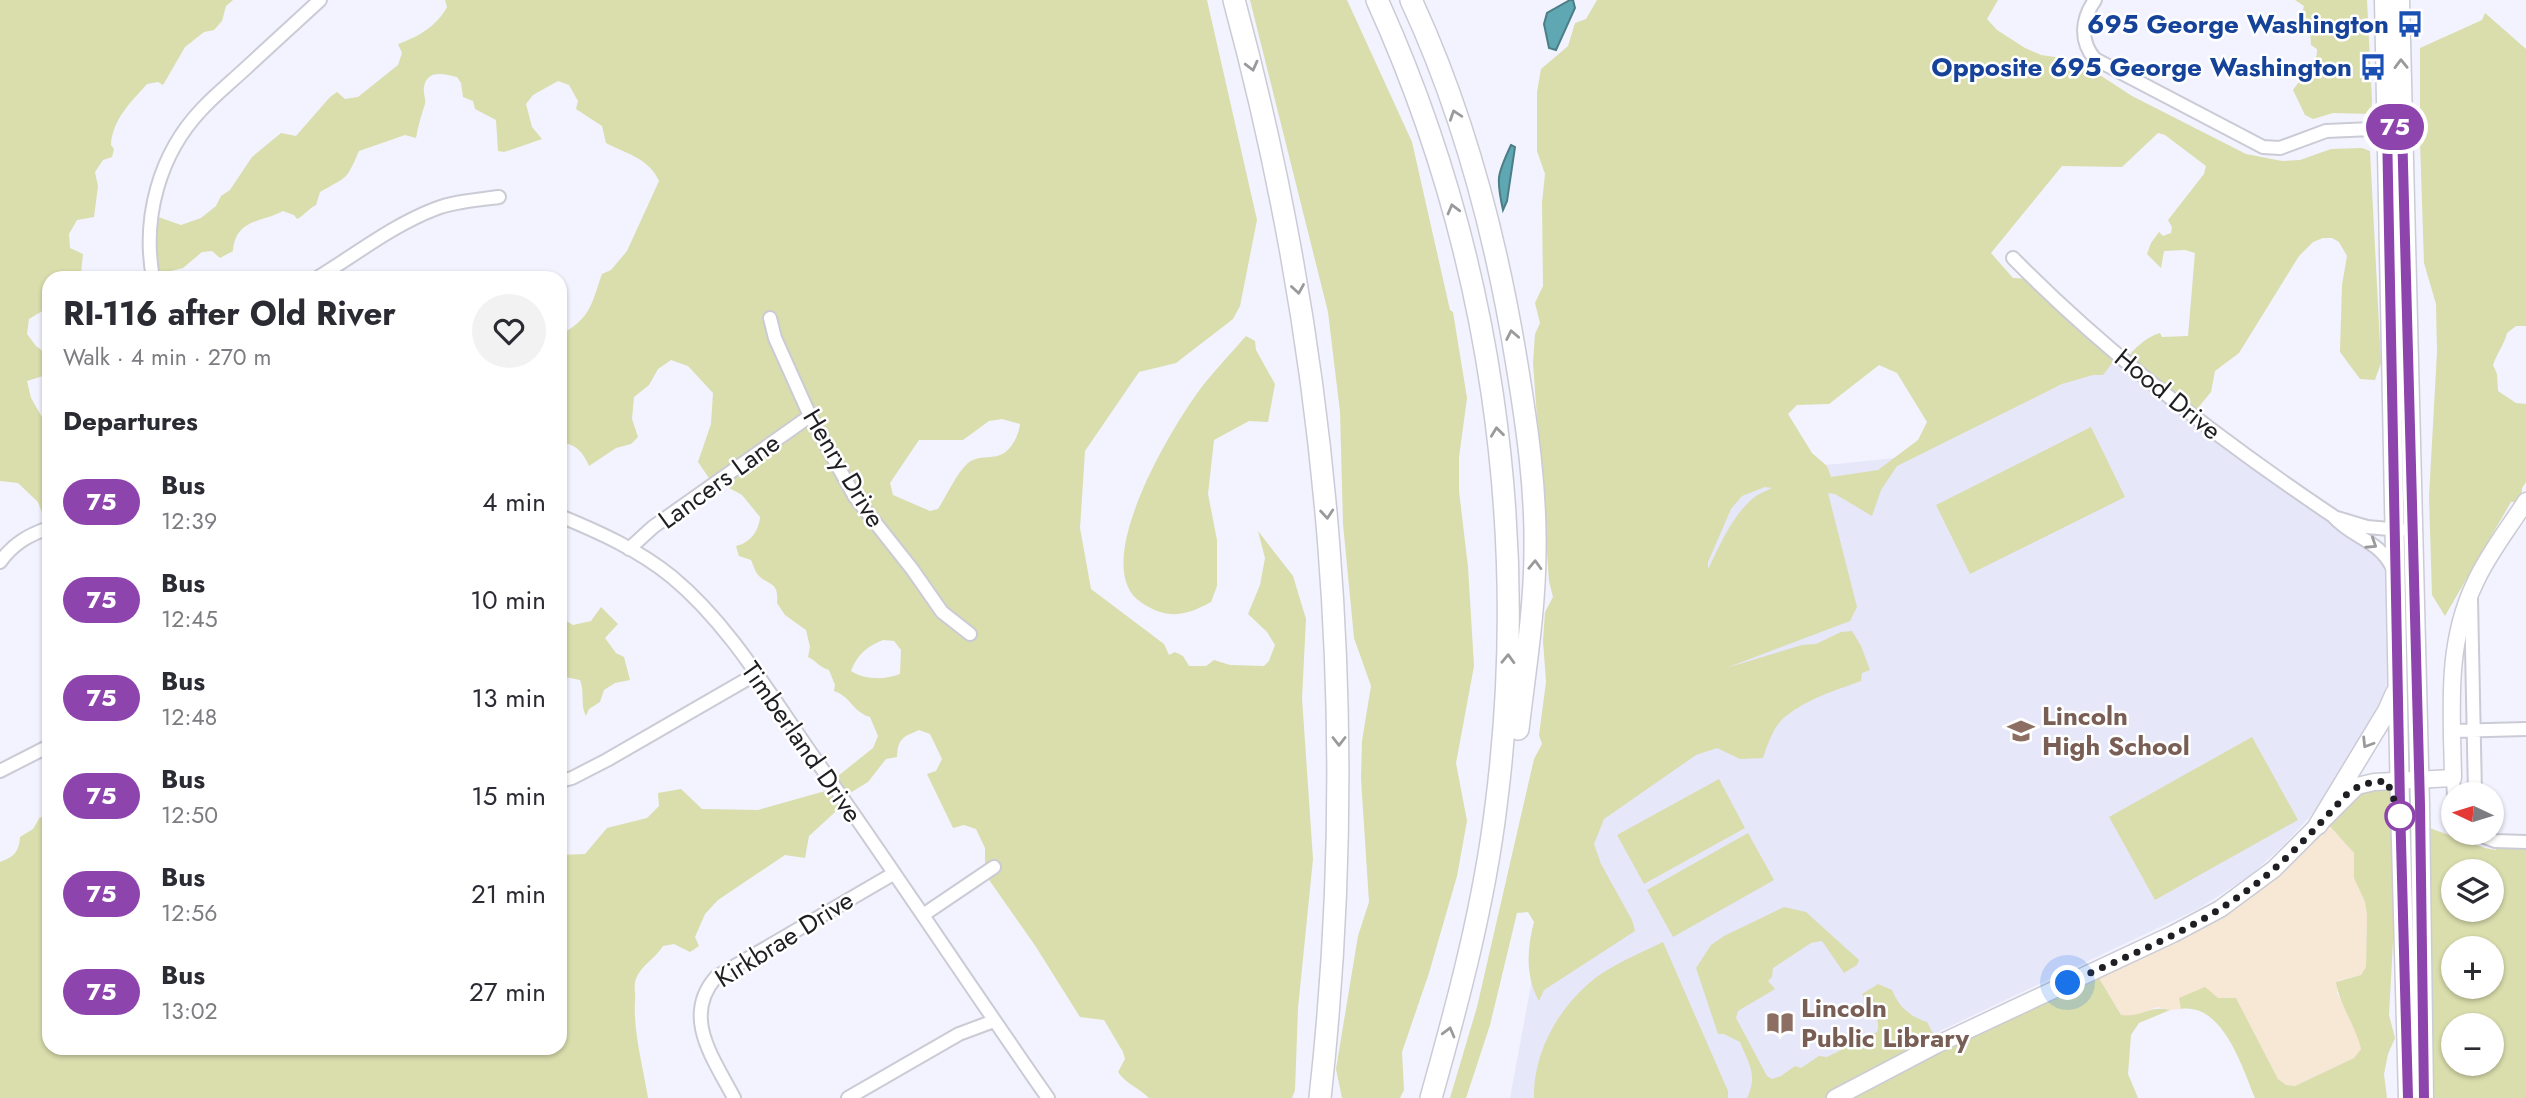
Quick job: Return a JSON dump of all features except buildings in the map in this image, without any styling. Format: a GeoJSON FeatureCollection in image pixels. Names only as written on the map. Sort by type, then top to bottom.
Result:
{"type":"FeatureCollection","features":[{"type":"Feature","properties":{"kind":"highway"},"geometry":{"type":"LineString","coordinates":[[1234,0],[1270,142],[1293,255],[1316,405],[1331,556],[1338,709],[1338,836],[1333,950],[1320,1098]]}},
{"type":"Feature","properties":{"kind":"highway"},"geometry":{"type":"LineString","coordinates":[[1377,0],[1427,125],[1460,235],[1483,335],[1501,462],[1508,577],[1507,692],[1496,808],[1476,921]]}},
{"type":"Feature","properties":{"kind":"highway"},"geometry":{"type":"LineString","coordinates":[[1411,0],[1462,135],[1492,240],[1523,402],[1534,514],[1534,592],[1507,809],[1431,1098]]}},
{"type":"Feature","properties":{"kind":"main road"},"geometry":{"type":"LineString","coordinates":[[2384,0],[2395,127]]}},
{"type":"Feature","properties":{"kind":"main road"},"geometry":{"type":"LineString","coordinates":[[2400,0],[2395,127],[2404,532],[2419,780],[2424,1098]]}},
{"type":"Feature","properties":{"kind":"main road"},"geometry":{"type":"LineString","coordinates":[[1835,1098],[1936,1045],[2211,914],[2264,877],[2357,786],[2399,780],[2453,778],[2452,678],[2456,640],[2471,591],[2483,567],[2526,501]]}},
{"type":"Feature","properties":{"kind":"main road"},"geometry":{"type":"LineString","coordinates":[[2404,532],[2397,583],[2399,780],[2408,1098]]}},
{"type":"Feature","properties":{"kind":"main road"},"geometry":{"type":"LineString","coordinates":[[2318,825],[2387,711],[2398,683]]}},
{"type":"Feature","properties":{"kind":"street"},"geometry":{"type":"LineString","coordinates":[[152,271],[150,251],[152,218],[164,164],[177,141],[200,110],[320,0]]}},
{"type":"Feature","properties":{"kind":"street"},"geometry":{"type":"LineString","coordinates":[[2095,0],[2085,18],[2084,32],[2086,45],[2095,59],[2255,144],[2280,148],[2326,131],[2395,127]]}},
{"type":"Feature","properties":{"kind":"street"},"geometry":{"type":"LineString","coordinates":[[328,271],[413,219],[437,208],[462,201],[499,197]]}},
{"type":"Feature","properties":{"kind":"street","name":"Hood Drive"},"geometry":{"type":"LineString","coordinates":[[2013,258],[2073,317],[2176,404],[2333,516],[2349,531],[2381,550],[2389,561],[2397,583]]}},
{"type":"Feature","properties":{"kind":"street","name":"Henry Drive"},"geometry":{"type":"LineString","coordinates":[[770,318],[775,338],[810,416],[861,506],[912,569],[942,612],[970,634]]}},
{"type":"Feature","properties":{"kind":"street","name":"Lancers Lane"},"geometry":{"type":"LineString","coordinates":[[629,549],[653,527],[810,416]]}},
{"type":"Feature","properties":{"kind":"street","name":"Hood Drive"},"geometry":{"type":"LineString","coordinates":[[2333,516],[2367,527],[2404,532]]}},
{"type":"Feature","properties":{"kind":"street","name":"Timberland Drive"},"geometry":{"type":"LineString","coordinates":[[567,519],[654,563],[690,593],[717,623],[756,674],[994,1021]]}},
{"type":"Feature","properties":{"kind":"street"},"geometry":{"type":"LineString","coordinates":[[0,562],[18,543],[42,531]]}},
{"type":"Feature","properties":{"kind":"street"},"geometry":{"type":"LineString","coordinates":[[2471,591],[2475,782]]}},
{"type":"Feature","properties":{"kind":"street"},"geometry":{"type":"LineString","coordinates":[[567,779],[607,760],[756,674]]}},
{"type":"Feature","properties":{"kind":"street"},"geometry":{"type":"LineString","coordinates":[[2452,731],[2526,729]]}},
{"type":"Feature","properties":{"kind":"street"},"geometry":{"type":"LineString","coordinates":[[0,771],[42,750]]}},
{"type":"Feature","properties":{"kind":"street"},"geometry":{"type":"LineString","coordinates":[[2453,778],[2453,782]]}},
{"type":"Feature","properties":{"kind":"street"},"geometry":{"type":"LineString","coordinates":[[2504,841],[2526,842]]}},
{"type":"Feature","properties":{"kind":"street"},"geometry":{"type":"LineString","coordinates":[[923,915],[994,867]]}},
{"type":"Feature","properties":{"kind":"street","name":"Kirkbrae Drive"},"geometry":{"type":"LineString","coordinates":[[734,1098],[702,1034],[700,1011],[707,987],[716,977],[893,874]]}},
{"type":"Feature","properties":{"kind":"street"},"geometry":{"type":"LineString","coordinates":[[848,1098],[959,1034],[994,1021],[1048,1098]]}},
{"type":"Feature","properties":{"kind":"shaded area","name":"Lincoln High School"},"geometry":{"type":"Polygon","coordinates":[[[2117,360],[2183,418],[2381,557],[2386,577],[2391,688],[2327,794],[2311,815],[2283,846],[2249,876],[2198,909],[1887,1056],[1810,1098],[1510,1098],[1536,958],[1694,636],[1704,539],[1747,488],[1796,468],[1895,458],[2117,360]]]}},
{"type":"Feature","properties":{"kind":"shaded area"},"geometry":{"type":"Polygon","coordinates":[[[2326,822],[2354,853],[2354,878],[2365,902],[2367,915],[2366,967],[2361,975],[2337,981],[2337,993],[2356,1030],[2361,1049],[2354,1058],[2295,1086],[2286,1085],[2278,1079],[2236,998],[2218,998],[2209,993],[2181,1003],[2181,1009],[2157,1007],[2134,1017],[2121,1015],[2096,973],[2161,943],[2326,822]]]}},
{"type":"Feature","properties":{"kind":"green space"},"geometry":{"type":"Polygon","coordinates":[[[0,0],[233,0],[226,6],[222,21],[214,30],[204,32],[185,47],[163,85],[158,82],[147,84],[123,112],[112,136],[112,157],[103,160],[95,172],[98,186],[94,217],[77,220],[69,234],[70,248],[83,254],[81,271],[42,271],[42,311],[29,319],[27,334],[42,351],[42,376],[27,381],[31,398],[42,417],[42,513],[38,502],[18,483],[0,481],[0,0]]]}},
{"type":"Feature","properties":{"kind":"green space"},"geometry":{"type":"Polygon","coordinates":[[[445,0],[1207,0],[1257,220],[1240,306],[1233,319],[1176,363],[1139,372],[1085,451],[1080,528],[1091,589],[1164,644],[1169,655],[1175,652],[1183,656],[1189,666],[1206,666],[1214,660],[1230,665],[1264,666],[1269,661],[1275,645],[1267,632],[1248,614],[1260,585],[1265,558],[1258,531],[1293,576],[1306,619],[1302,698],[1313,859],[1298,1008],[1295,1090],[1292,1098],[1149,1098],[1121,1076],[1118,1072],[1125,1059],[1123,1052],[1104,1020],[1080,1017],[985,874],[985,848],[976,829],[964,825],[953,828],[927,774],[936,771],[942,759],[930,734],[919,730],[905,737],[900,742],[897,757],[886,759],[868,782],[845,796],[833,780],[873,748],[878,736],[870,717],[834,691],[835,685],[829,670],[808,657],[810,647],[806,630],[785,615],[777,603],[775,587],[759,576],[751,560],[739,556],[736,546],[753,536],[760,517],[742,495],[720,483],[713,484],[698,462],[711,424],[713,393],[688,366],[671,360],[658,369],[649,385],[634,397],[632,419],[638,437],[631,444],[616,448],[589,466],[578,449],[567,444],[567,331],[578,323],[588,310],[602,274],[611,270],[627,251],[659,181],[643,162],[606,143],[602,126],[576,109],[578,101],[569,85],[558,81],[533,95],[526,104],[532,127],[542,139],[504,152],[498,151],[496,120],[475,109],[473,101],[463,97],[461,83],[457,77],[432,75],[424,87],[425,104],[416,138],[405,135],[359,151],[345,177],[320,192],[316,205],[297,219],[283,211],[244,227],[235,241],[233,251],[220,258],[212,251],[202,252],[183,268],[158,271],[155,253],[158,217],[181,225],[201,218],[230,190],[252,157],[281,133],[296,136],[337,92],[345,99],[358,97],[398,65],[402,53],[398,44],[413,38],[438,20],[447,7],[445,0]],[[1002,419],[989,421],[963,440],[919,440],[890,483],[893,495],[930,511],[938,509],[968,463],[1004,453],[1016,438],[1020,424],[1002,419]],[[883,640],[872,645],[856,660],[851,671],[875,678],[900,674],[901,650],[894,641],[883,640]]]}},
{"type":"Feature","properties":{"kind":"green space"},"geometry":{"type":"Polygon","coordinates":[[[1250,0],[1347,0],[1412,142],[1450,310],[1453,312],[1467,398],[1459,457],[1459,491],[1468,567],[1474,666],[1456,763],[1467,821],[1457,876],[1429,973],[1402,1052],[1404,1090],[1400,1098],[1342,1098],[1336,1069],[1358,936],[1369,902],[1361,779],[1362,741],[1371,686],[1354,638],[1343,524],[1340,412],[1328,312],[1250,0]]]}},
{"type":"Feature","properties":{"kind":"green space"},"geometry":{"type":"Polygon","coordinates":[[[1597,0],[1998,0],[1987,19],[1997,30],[2025,48],[2041,55],[2055,57],[2065,65],[2086,66],[2132,96],[2246,154],[2282,161],[2300,160],[2331,149],[2362,148],[2370,151],[2381,363],[2375,380],[2360,379],[2340,352],[2342,285],[2347,256],[2339,242],[2332,238],[2323,238],[2313,242],[2299,256],[2239,353],[2215,371],[2211,392],[2193,414],[2126,359],[2141,343],[2160,333],[2162,337],[2188,336],[2195,253],[2185,250],[2164,251],[2161,268],[2147,254],[2159,232],[2163,236],[2171,233],[2172,227],[2168,220],[2204,174],[2206,166],[2165,135],[2158,133],[2122,167],[2062,166],[1991,253],[2013,278],[2037,279],[2119,354],[2103,375],[2093,375],[2062,384],[1897,466],[1881,490],[1872,516],[1835,494],[1828,493],[1857,607],[1850,621],[1726,668],[1802,645],[1816,644],[1841,632],[1852,631],[1870,670],[1862,673],[1861,681],[1812,700],[1781,720],[1763,758],[1740,759],[1717,748],[1696,755],[1604,819],[1594,844],[1601,864],[1632,920],[1635,931],[1544,990],[1539,1001],[1529,972],[1534,922],[1528,912],[1517,913],[1490,1025],[1466,1098],[1450,1098],[1477,1007],[1534,759],[1542,744],[1539,735],[1546,682],[1543,641],[1545,612],[1553,597],[1549,581],[1533,363],[1535,334],[1540,323],[1535,303],[1543,286],[1542,203],[1545,174],[1537,151],[1537,92],[1541,69],[1568,46],[1575,23],[1586,19],[1597,0]],[[1879,365],[1829,404],[1797,405],[1788,414],[1812,453],[1827,466],[1831,477],[1878,470],[1918,440],[1927,422],[1897,373],[1879,365]],[[1765,487],[1742,496],[1731,509],[1708,562],[1708,569],[1738,515],[1752,499],[1772,488],[1765,487]]]}},
{"type":"Feature","properties":{"kind":"green space"},"geometry":{"type":"Polygon","coordinates":[[[2295,0],[2367,0],[2371,114],[2333,113],[2313,119],[2305,115],[2293,90],[2312,66],[2317,49],[2311,45],[2310,30],[2302,22],[2304,6],[2295,0]]]}},
{"type":"Feature","properties":{"kind":"green space"},"geometry":{"type":"Polygon","coordinates":[[[2485,13],[2526,49],[2526,326],[2516,326],[2507,333],[2493,365],[2497,374],[2498,391],[2516,403],[2526,404],[2526,482],[2522,488],[2521,502],[2511,502],[2445,616],[2432,595],[2429,497],[2437,352],[2436,304],[2424,263],[2420,48],[2482,20],[2485,13]]]}},
{"type":"Feature","properties":{"kind":"green space"},"geometry":{"type":"Polygon","coordinates":[[[1246,336],[1255,341],[1256,350],[1275,384],[1268,422],[1249,421],[1214,440],[1208,494],[1217,540],[1217,586],[1211,602],[1202,607],[1185,613],[1160,612],[1142,603],[1127,585],[1124,559],[1129,528],[1141,494],[1174,429],[1204,384],[1246,336]]]}},
{"type":"Feature","properties":{"kind":"green space"},"geometry":{"type":"Polygon","coordinates":[[[2091,427],[2125,497],[1970,574],[1936,505],[2091,427]]]}},
{"type":"Feature","properties":{"kind":"green space"},"geometry":{"type":"Polygon","coordinates":[[[601,607],[618,624],[605,638],[616,653],[624,657],[630,680],[615,683],[604,690],[600,702],[589,709],[586,716],[580,680],[567,677],[567,621],[573,625],[591,621],[601,607]]]}},
{"type":"Feature","properties":{"kind":"green space"},"geometry":{"type":"Polygon","coordinates":[[[2252,737],[2298,820],[2155,900],[2109,817],[2252,737]]]}},
{"type":"Feature","properties":{"kind":"green space"},"geometry":{"type":"Polygon","coordinates":[[[1719,779],[1745,828],[1644,884],[1617,835],[1719,779]]]}},
{"type":"Feature","properties":{"kind":"green space"},"geometry":{"type":"Polygon","coordinates":[[[2395,784],[2404,930],[2393,942],[2389,1015],[2395,1038],[2384,1074],[2387,1098],[2255,1098],[2237,1055],[2219,1026],[2196,1010],[2181,1009],[2179,998],[2205,987],[2218,998],[2236,998],[2278,1079],[2286,1085],[2295,1086],[2354,1058],[2361,1049],[2336,982],[2361,975],[2366,967],[2367,915],[2365,902],[2354,878],[2354,853],[2326,822],[2347,797],[2395,784]]]}},
{"type":"Feature","properties":{"kind":"green space"},"geometry":{"type":"Polygon","coordinates":[[[836,788],[845,803],[809,836],[805,858],[785,855],[718,900],[705,914],[695,937],[699,946],[690,952],[674,944],[663,946],[638,974],[635,984],[635,1024],[648,1098],[0,1098],[0,862],[15,853],[20,837],[33,829],[40,817],[42,1055],[567,1055],[567,855],[585,854],[607,828],[647,818],[659,806],[658,793],[681,789],[702,809],[758,810],[836,788]]]}},
{"type":"Feature","properties":{"kind":"green space"},"geometry":{"type":"Polygon","coordinates":[[[2424,826],[2441,832],[2441,845],[2477,845],[2496,850],[2497,845],[2504,845],[2504,841],[2526,842],[2526,1098],[2426,1098],[2424,826]]]}},
{"type":"Feature","properties":{"kind":"green space"},"geometry":{"type":"Polygon","coordinates":[[[1748,833],[1774,880],[1673,937],[1647,890],[1748,833]]]}},
{"type":"Feature","properties":{"kind":"green space"},"geometry":{"type":"Polygon","coordinates":[[[1784,907],[1806,912],[1859,960],[1857,965],[1844,973],[1822,941],[1811,943],[1773,968],[1772,977],[1768,981],[1775,989],[1738,1011],[1736,1018],[1767,1076],[1772,1079],[1795,1066],[1801,1068],[1819,1056],[1827,1057],[1877,1032],[1878,1022],[1862,994],[1878,984],[1892,990],[1901,1006],[1910,1014],[1927,1022],[1939,1045],[2096,973],[2121,1015],[2135,1015],[2157,1009],[2170,1010],[2139,1023],[2131,1035],[2128,1074],[2138,1098],[1747,1098],[1752,1082],[1749,1063],[1740,1042],[1718,1034],[1696,968],[1711,945],[1784,907]]]}},
{"type":"Feature","properties":{"kind":"green space"},"geometry":{"type":"Polygon","coordinates":[[[1663,942],[1728,1091],[1728,1098],[1534,1098],[1542,1050],[1557,1021],[1576,995],[1605,972],[1663,942]]]}},
{"type":"Feature","properties":{"kind":"water"},"geometry":{"type":"Polygon","coordinates":[[[1573,0],[1575,8],[1556,50],[1549,48],[1544,24],[1547,13],[1573,0]]]}},
{"type":"Feature","properties":{"kind":"water"},"geometry":{"type":"Polygon","coordinates":[[[1511,145],[1515,147],[1507,201],[1503,210],[1499,177],[1511,145]]]}},
{"type":"Feature","properties":{"kind":"bus line","name":"75"},"geometry":{"type":"LineString","coordinates":[[2408,1098],[2387,128],[2402,127],[2420,805],[2424,1098]]}},
{"type":"Feature","properties":{"kind":"place","name":"695 George Washington"},"geometry":{"type":"Point","coordinates":[2410,24]}},
{"type":"Feature","properties":{"kind":"place","name":"Opposite 695 George Washington"},"geometry":{"type":"Point","coordinates":[2373,67]}},
{"type":"Feature","properties":{"kind":"place","name":"Lincoln High School"},"geometry":{"type":"Point","coordinates":[2021,731]}},
{"type":"Feature","properties":{"kind":"place","name":"Lincoln Public Library"},"geometry":{"type":"Point","coordinates":[1780,1023]}},
{"type":"Feature","properties":{"kind":"route"},"geometry":{"type":"LineString","coordinates":[[2068,983],[2185,928],[2232,902],[2284,860],[2357,786],[2387,781],[2400,816]]}}]}
